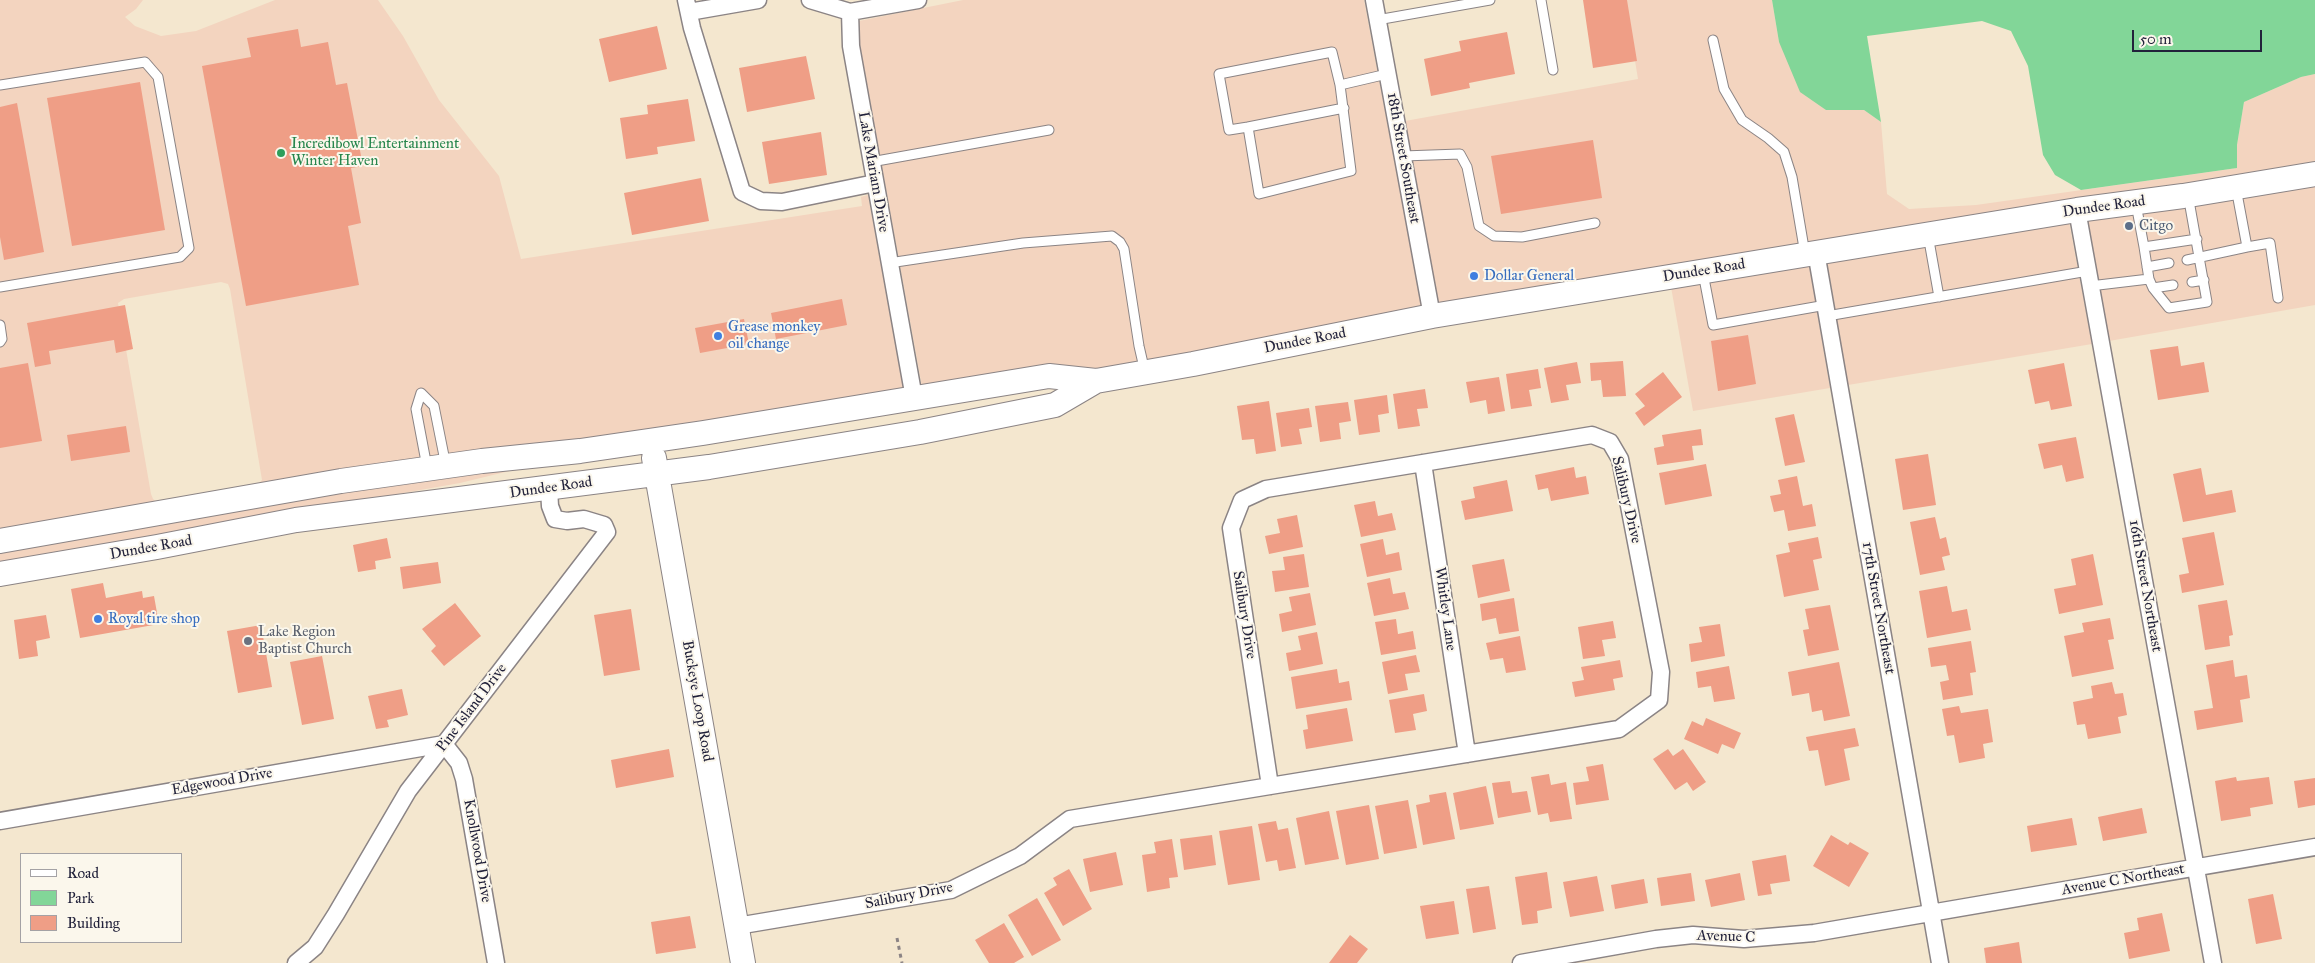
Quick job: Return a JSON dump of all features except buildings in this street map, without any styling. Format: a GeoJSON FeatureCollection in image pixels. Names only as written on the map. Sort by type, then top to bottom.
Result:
{"type":"FeatureCollection","features":[{"type":"Feature","properties":{"kind":"main road","name":"Dundee Road"},"geometry":{"type":"LineString","coordinates":[[0,541],[341,481],[436,467],[580,451],[1049,376],[1096,381],[1432,316],[1927,234],[2315,174]]}},
{"type":"Feature","properties":{"kind":"main road","name":"Dundee Road"},"geometry":{"type":"LineString","coordinates":[[0,574],[157,547],[296,520],[549,489],[920,432],[1055,405],[1096,381]]}},
{"type":"Feature","properties":{"kind":"main road","name":"Buckeye Loop Road"},"geometry":{"type":"LineString","coordinates":[[651,440],[744,963]]}},
{"type":"Feature","properties":{"kind":"street"},"geometry":{"type":"LineString","coordinates":[[758,0],[688,6],[742,192],[761,201],[782,202],[875,184]]}},
{"type":"Feature","properties":{"kind":"street"},"geometry":{"type":"LineString","coordinates":[[810,0],[854,6],[918,0]]}},
{"type":"Feature","properties":{"kind":"street","name":"18th Street Southeast"},"geometry":{"type":"LineString","coordinates":[[1374,0],[1432,316]]}},
{"type":"Feature","properties":{"kind":"street","name":"Lake Mariam Drive"},"geometry":{"type":"LineString","coordinates":[[854,6],[851,46],[914,398]]}},
{"type":"Feature","properties":{"kind":"street","name":"16th Street Northeast"},"geometry":{"type":"LineString","coordinates":[[2077,210],[2213,963]]}},
{"type":"Feature","properties":{"kind":"street","name":"17th Street Northeast"},"geometry":{"type":"LineString","coordinates":[[1810,254],[1827,311],[1940,963]]}},
{"type":"Feature","properties":{"kind":"street","name":"Salibury Drive"},"geometry":{"type":"LineString","coordinates":[[737,926],[952,890],[1020,856],[1070,819],[1619,729],[1659,700],[1661,672],[1620,459],[1610,442],[1592,435],[1266,489],[1242,500],[1231,528],[1270,786]]}},
{"type":"Feature","properties":{"kind":"street","name":"Whitley Lane"},"geometry":{"type":"LineString","coordinates":[[1424,463],[1466,754]]}},
{"type":"Feature","properties":{"kind":"street","name":"Pine Island Drive"},"geometry":{"type":"LineString","coordinates":[[296,963],[315,947],[408,791],[607,532],[604,524],[584,519],[567,521],[555,518],[550,506],[549,489]]}},
{"type":"Feature","properties":{"kind":"street","name":"Edgewood Drive"},"geometry":{"type":"LineString","coordinates":[[0,820],[444,744]]}},
{"type":"Feature","properties":{"kind":"street","name":"Knollwood Drive"},"geometry":{"type":"LineString","coordinates":[[444,744],[459,763],[464,779],[496,963]]}},
{"type":"Feature","properties":{"kind":"street","name":"Avenue C Northeast"},"geometry":{"type":"LineString","coordinates":[[1931,912],[2315,847]]}},
{"type":"Feature","properties":{"kind":"street","name":"Avenue C"},"geometry":{"type":"LineString","coordinates":[[1521,963],[1656,939],[1693,935],[1744,939],[1814,934],[1931,912]]}},
{"type":"Feature","properties":{"kind":"lane"},"geometry":{"type":"LineString","coordinates":[[1377,20],[1457,3],[1490,0]]}},
{"type":"Feature","properties":{"kind":"lane"},"geometry":{"type":"LineString","coordinates":[[1541,0],[1552,70]]}},
{"type":"Feature","properties":{"kind":"lane"},"geometry":{"type":"LineString","coordinates":[[1713,40],[1724,89],[1742,120],[1784,152],[1792,177],[1810,254]]}},
{"type":"Feature","properties":{"kind":"lane"},"geometry":{"type":"LineString","coordinates":[[1248,127],[1258,194],[1351,172],[1344,108],[1332,52],[1219,74],[1229,130],[1344,108]]}},
{"type":"Feature","properties":{"kind":"lane"},"geometry":{"type":"LineString","coordinates":[[0,86],[145,62],[158,77],[188,248],[180,257],[0,286]]}},
{"type":"Feature","properties":{"kind":"lane"},"geometry":{"type":"LineString","coordinates":[[1340,84],[1388,74]]}},
{"type":"Feature","properties":{"kind":"lane"},"geometry":{"type":"LineString","coordinates":[[871,162],[1049,130]]}},
{"type":"Feature","properties":{"kind":"lane"},"geometry":{"type":"LineString","coordinates":[[1403,156],[1460,154],[1467,167],[1479,226],[1494,236],[1522,237],[1595,223]]}},
{"type":"Feature","properties":{"kind":"lane"},"geometry":{"type":"LineString","coordinates":[[2236,187],[2247,247]]}},
{"type":"Feature","properties":{"kind":"lane"},"geometry":{"type":"LineString","coordinates":[[2136,202],[2151,284],[2169,308],[2207,302],[2188,195]]}},
{"type":"Feature","properties":{"kind":"lane"},"geometry":{"type":"LineString","coordinates":[[1927,234],[1939,296]]}},
{"type":"Feature","properties":{"kind":"lane"},"geometry":{"type":"LineString","coordinates":[[889,262],[1023,243],[1112,236],[1120,242],[1124,249],[1139,346],[1145,372]]}},
{"type":"Feature","properties":{"kind":"lane"},"geometry":{"type":"LineString","coordinates":[[2144,247],[2197,239]]}},
{"type":"Feature","properties":{"kind":"lane"},"geometry":{"type":"LineString","coordinates":[[2187,260],[2270,244],[2278,298]]}},
{"type":"Feature","properties":{"kind":"lane"},"geometry":{"type":"LineString","coordinates":[[2147,267],[2169,263]]}},
{"type":"Feature","properties":{"kind":"lane"},"geometry":{"type":"LineString","coordinates":[[1702,271],[1713,325],[2089,278],[2173,285]]}},
{"type":"Feature","properties":{"kind":"lane"},"geometry":{"type":"LineString","coordinates":[[2192,282],[2204,280]]}},
{"type":"Feature","properties":{"kind":"lane"},"geometry":{"type":"LineString","coordinates":[[0,325],[2,339],[0,342]]}},
{"type":"Feature","properties":{"kind":"lane"},"geometry":{"type":"LineString","coordinates":[[422,393],[434,406],[436,467],[416,409],[422,393]]}},
{"type":"Feature","properties":{"kind":"path"},"geometry":{"type":"LineString","coordinates":[[897,938],[902,963]]}},
{"type":"Feature","properties":{"kind":"shaded area"},"geometry":{"type":"Polygon","coordinates":[[[0,0],[143,0],[136,9],[125,17],[135,26],[161,36],[196,31],[275,0],[378,0],[403,36],[439,100],[499,176],[521,259],[862,206],[861,197],[868,195],[904,390],[0,531],[0,0]],[[221,282],[124,299],[118,303],[151,494],[157,502],[257,485],[262,480],[228,284],[221,282]]]}},
{"type":"Feature","properties":{"kind":"shaded area"},"geometry":{"type":"Polygon","coordinates":[[[963,0],[1364,0],[1422,308],[1100,370],[1099,368],[1094,371],[922,387],[860,45],[859,21],[963,0]]]}},
{"type":"Feature","properties":{"kind":"shaded area"},"geometry":{"type":"Polygon","coordinates":[[[1625,0],[1772,0],[1779,42],[1826,110],[1864,110],[1881,122],[1887,194],[1909,209],[1976,205],[2237,168],[2237,145],[2244,102],[2301,77],[2315,74],[2315,163],[1439,305],[1405,121],[1638,79],[1625,0]]]}},
{"type":"Feature","properties":{"kind":"shaded area"},"geometry":{"type":"Polygon","coordinates":[[[2315,184],[2315,305],[2109,341],[2087,219],[2315,184]]]}},
{"type":"Feature","properties":{"kind":"shaded area"},"geometry":{"type":"Polygon","coordinates":[[[2069,222],[2092,344],[1848,385],[1827,261],[2069,222]]]}},
{"type":"Feature","properties":{"kind":"shaded area"},"geometry":{"type":"Polygon","coordinates":[[[1809,264],[1830,388],[1693,411],[1671,287],[1809,264]]]}},
{"type":"Feature","properties":{"kind":"shaded area"},"geometry":{"type":"Polygon","coordinates":[[[534,465],[460,483],[0,564],[0,551],[342,491],[534,465]]]}},
{"type":"Feature","properties":{"kind":"green space"},"geometry":{"type":"Polygon","coordinates":[[[1772,0],[2315,0],[2315,74],[2301,77],[2244,102],[2237,145],[2237,168],[2081,190],[2055,175],[2043,155],[2028,66],[2011,31],[1982,21],[1867,36],[1881,122],[1864,110],[1826,110],[1800,92],[1779,42],[1772,0]]]}},
{"type":"Feature","properties":{"kind":"place","name":"Incredibowl Entertainment Winter Haven"},"geometry":{"type":"Point","coordinates":[281,153]}},
{"type":"Feature","properties":{"kind":"place","name":"Citgo"},"geometry":{"type":"Point","coordinates":[2129,226]}},
{"type":"Feature","properties":{"kind":"place","name":"Dollar General"},"geometry":{"type":"Point","coordinates":[1474,276]}},
{"type":"Feature","properties":{"kind":"place","name":"Grease monkey oil change"},"geometry":{"type":"Point","coordinates":[718,336]}},
{"type":"Feature","properties":{"kind":"place","name":"Royal tire shop"},"geometry":{"type":"Point","coordinates":[98,619]}},
{"type":"Feature","properties":{"kind":"place","name":"Lake Region Baptist Church"},"geometry":{"type":"Point","coordinates":[248,641]}}]}
